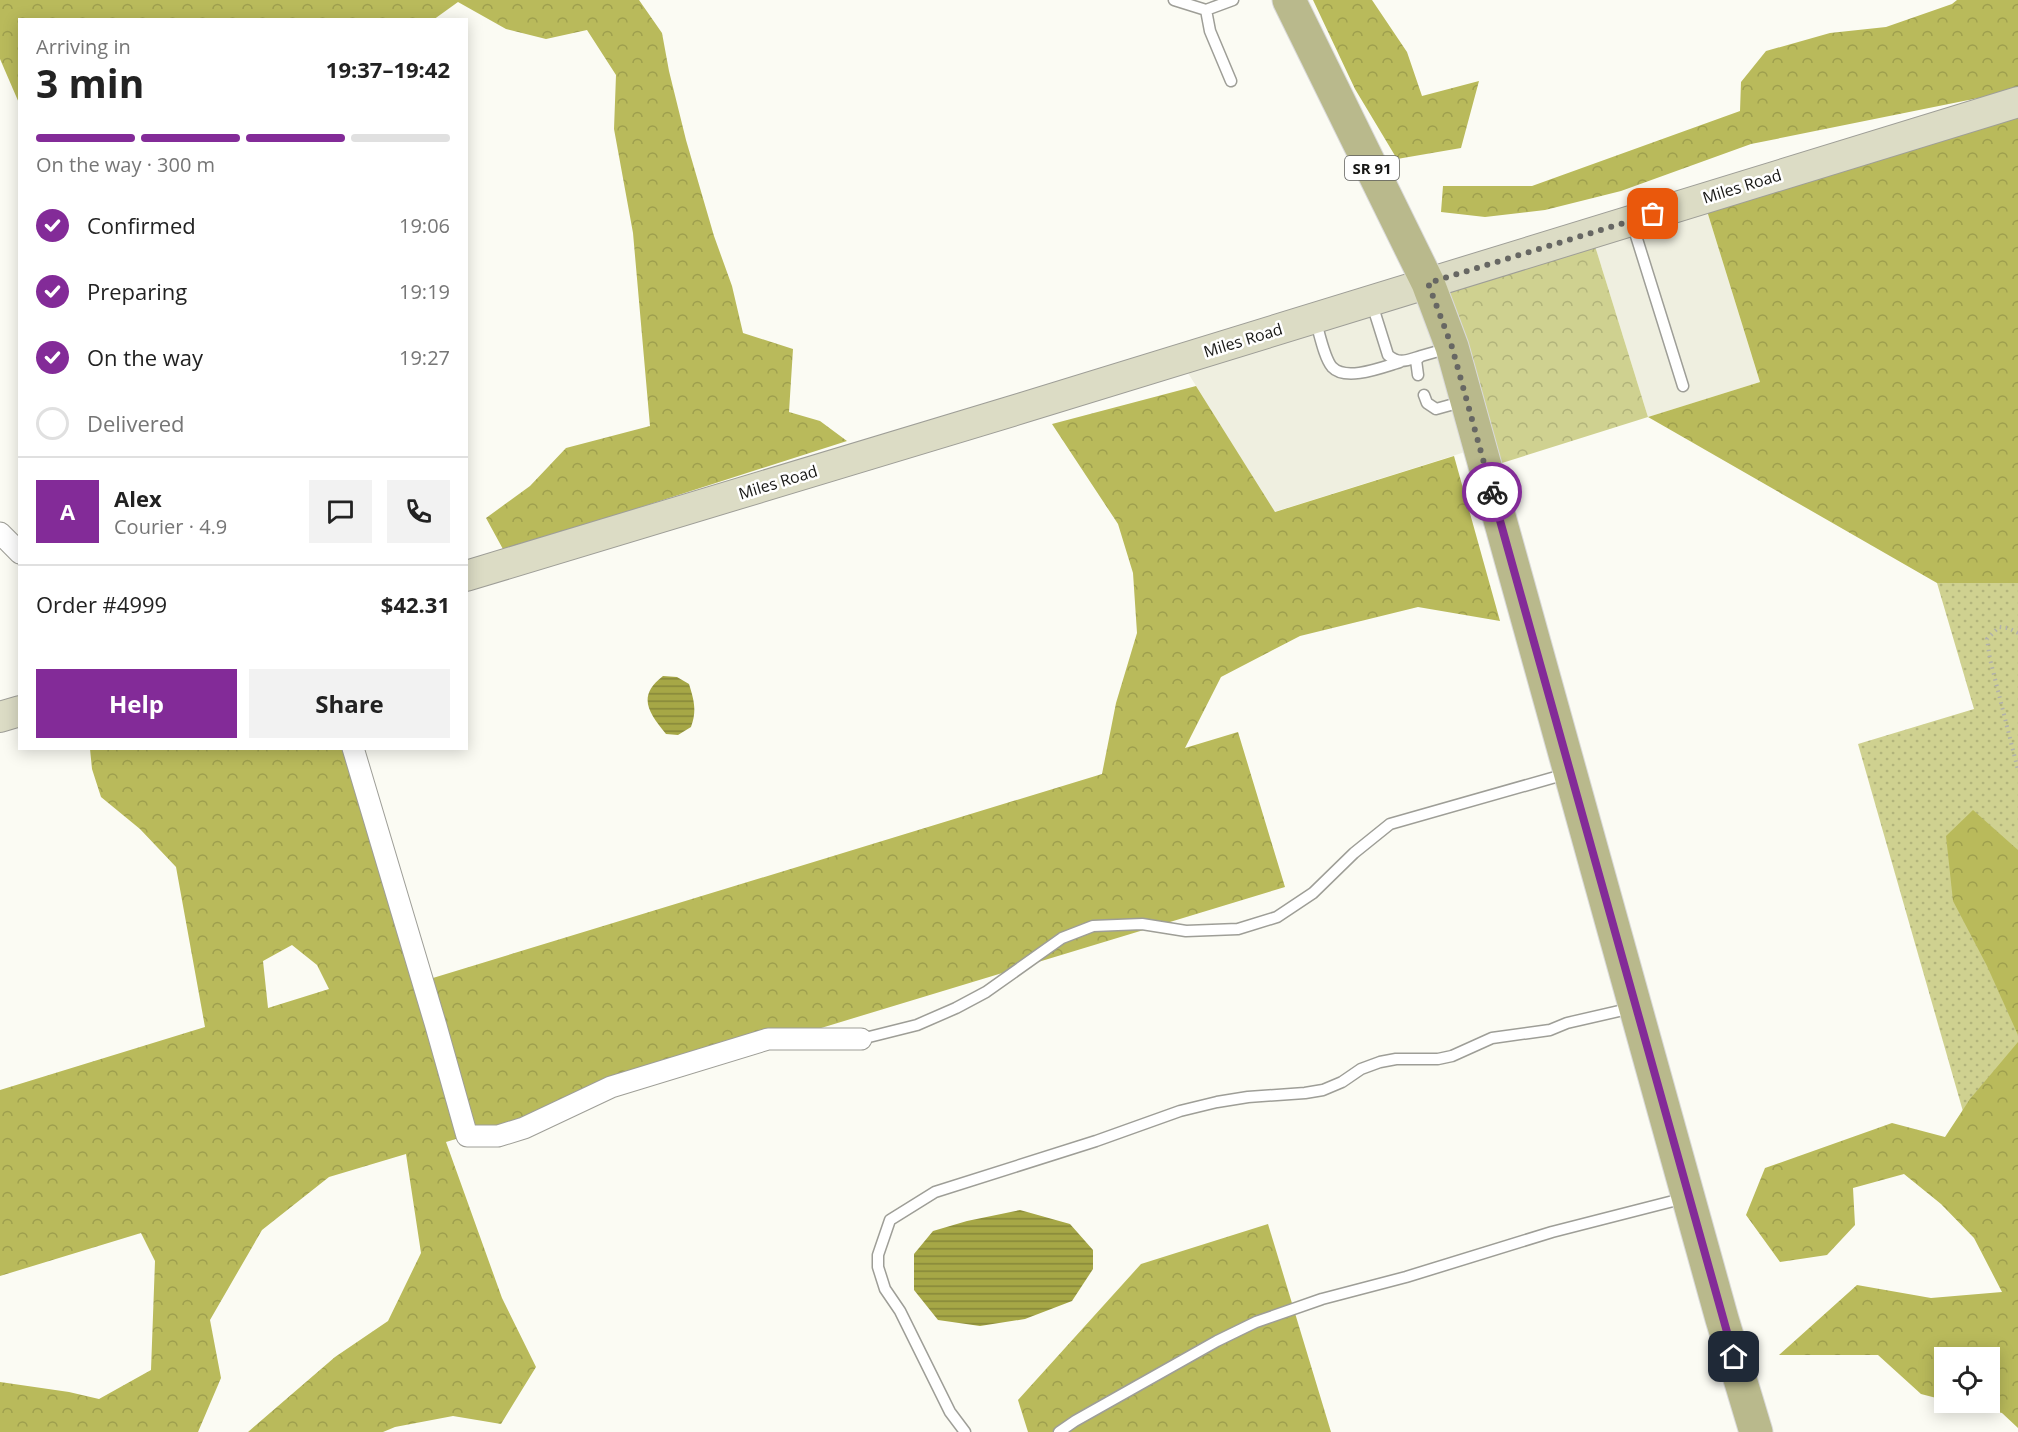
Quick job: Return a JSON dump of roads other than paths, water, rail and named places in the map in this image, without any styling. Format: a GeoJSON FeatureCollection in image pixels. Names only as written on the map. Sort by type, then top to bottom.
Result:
{"type":"FeatureCollection","features":[{"type":"Feature","properties":{"kind":"main road","name":"SR 91"},"geometry":{"type":"LineString","coordinates":[[1289,0],[1428,283],[1452,347],[1688,1198],[1756,1432]]}},
{"type":"Feature","properties":{"kind":"main road","name":"Miles Road"},"geometry":{"type":"LineString","coordinates":[[468,575],[2018,102]]}},
{"type":"Feature","properties":{"kind":"main road"},"geometry":{"type":"LineString","coordinates":[[0,717],[18,712]]}},
{"type":"Feature","properties":{"kind":"street"},"geometry":{"type":"LineString","coordinates":[[0,533],[18,550]]}},
{"type":"Feature","properties":{"kind":"street"},"geometry":{"type":"LineString","coordinates":[[354,750],[467,1136],[498,1136],[524,1128],[611,1087],[768,1039],[861,1039]]}},
{"type":"Feature","properties":{"kind":"lane"},"geometry":{"type":"LineString","coordinates":[[1174,0],[1206,10],[1233,0]]}},
{"type":"Feature","properties":{"kind":"lane"},"geometry":{"type":"LineString","coordinates":[[1206,10],[1210,31],[1231,81]]}},
{"type":"Feature","properties":{"kind":"lane"},"geometry":{"type":"LineString","coordinates":[[1631,220],[1683,386]]}},
{"type":"Feature","properties":{"kind":"lane"},"geometry":{"type":"LineString","coordinates":[[1371,301],[1388,355],[1400,362]]}},
{"type":"Feature","properties":{"kind":"lane"},"geometry":{"type":"LineString","coordinates":[[1315,318],[1328,361],[1333,369],[1349,374],[1357,374],[1452,347]]}},
{"type":"Feature","properties":{"kind":"lane"},"geometry":{"type":"LineString","coordinates":[[1418,375],[1416,360],[1421,356]]}},
{"type":"Feature","properties":{"kind":"lane"},"geometry":{"type":"LineString","coordinates":[[1424,395],[1427,403],[1436,409],[1468,400]]}},
{"type":"Feature","properties":{"kind":"lane"},"geometry":{"type":"LineString","coordinates":[[861,1039],[917,1025],[956,1008],[986,992],[1062,938],[1093,926],[1142,924],[1186,931],[1238,929],[1277,917],[1313,893],[1354,853],[1390,824],[1570,773]]}},
{"type":"Feature","properties":{"kind":"lane"},"geometry":{"type":"LineString","coordinates":[[965,1432],[950,1412],[900,1311],[885,1288],[878,1267],[878,1255],[890,1220],[935,1192],[1096,1142],[1180,1111],[1237,1099],[1323,1090],[1342,1082],[1361,1069],[1380,1062],[1396,1059],[1438,1059],[1452,1056],[1492,1038],[1550,1030],[1568,1023],[1635,1007]]}},
{"type":"Feature","properties":{"kind":"lane"},"geometry":{"type":"LineString","coordinates":[[1059,1432],[1216,1341],[1256,1322],[1322,1299],[1406,1277],[1552,1232],[1688,1198]]}}]}
